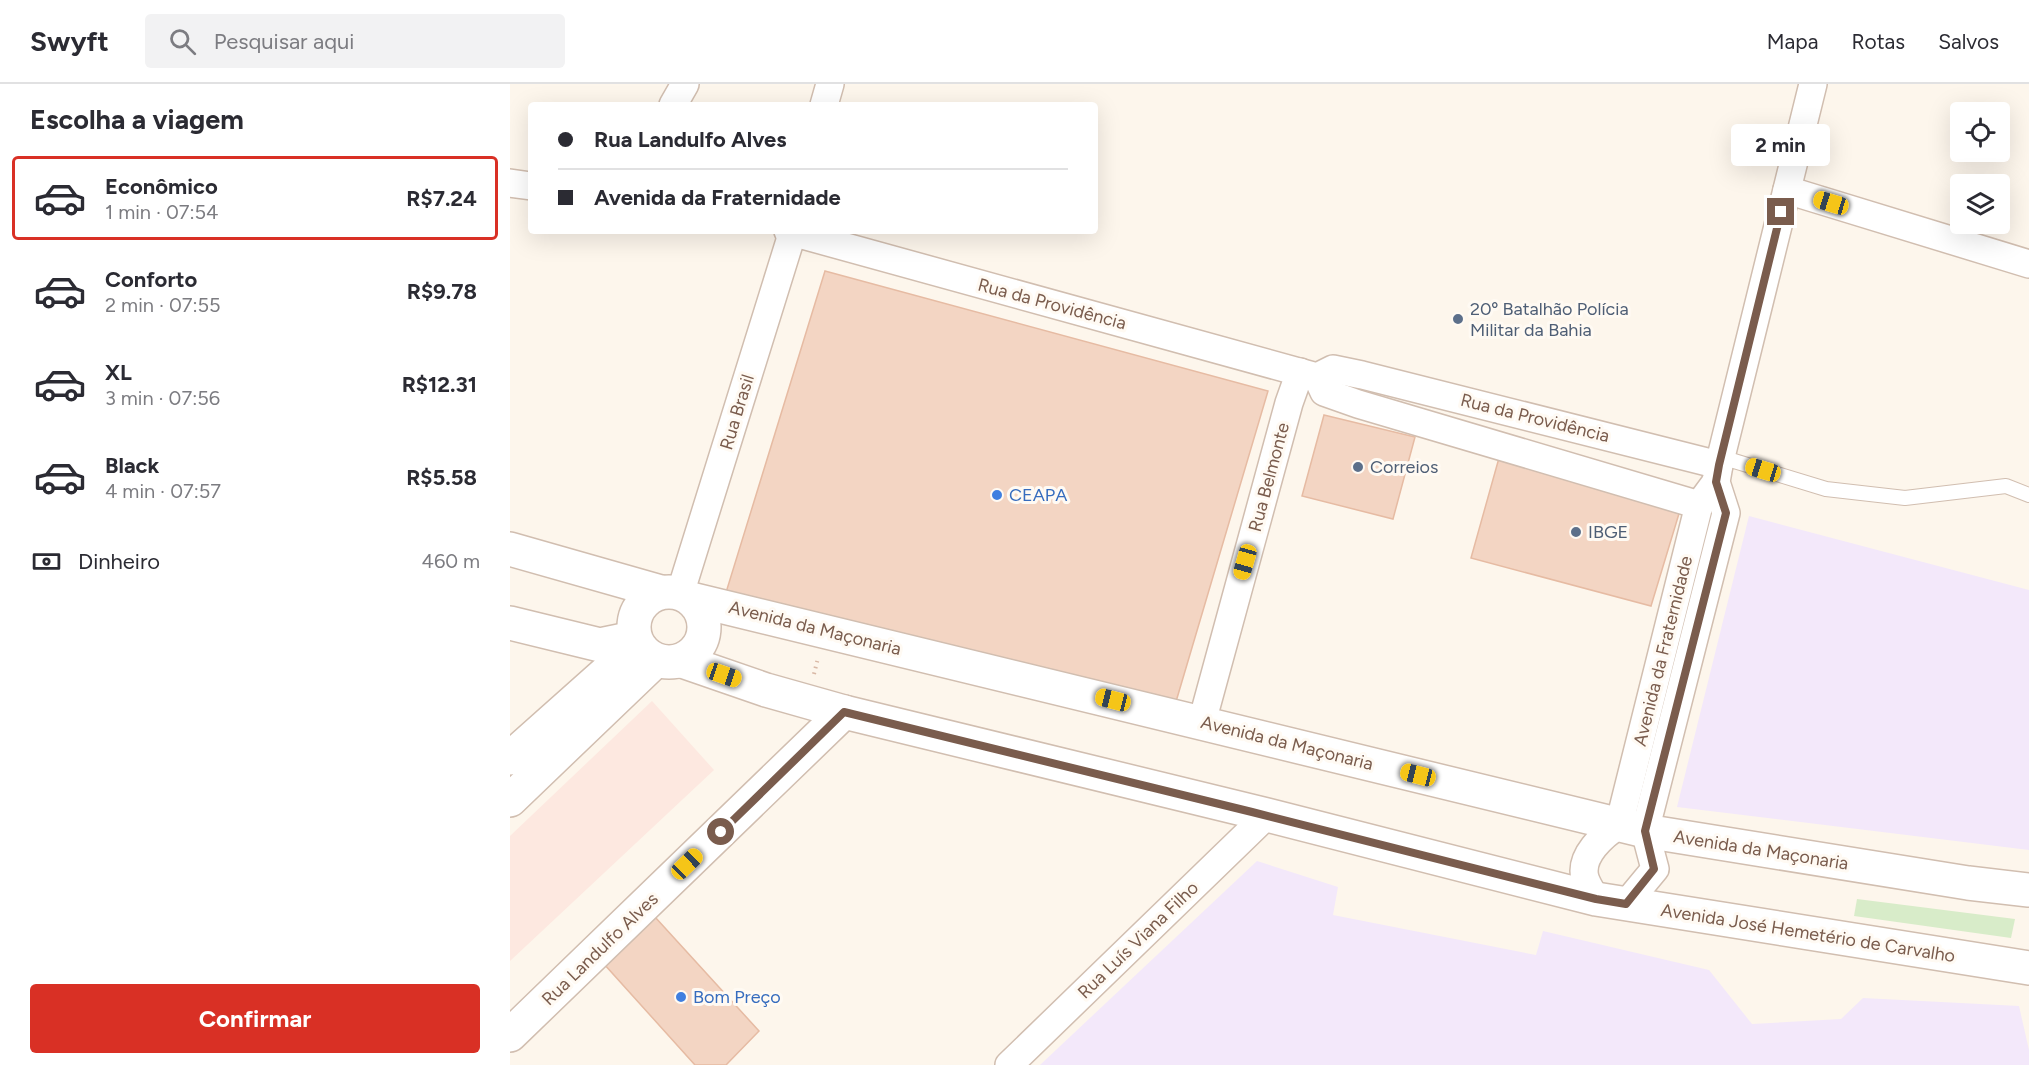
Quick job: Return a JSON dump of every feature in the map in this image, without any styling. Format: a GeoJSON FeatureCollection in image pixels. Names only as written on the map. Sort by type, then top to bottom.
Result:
{"type":"FeatureCollection","features":[{"type":"Feature","properties":{"kind":"street"},"geometry":{"type":"LineString","coordinates":[[675,102],[685,84]]}},
{"type":"Feature","properties":{"kind":"street"},"geometry":{"type":"LineString","coordinates":[[825,102],[830,84]]}},
{"type":"Feature","properties":{"kind":"street","name":"Avenida da Fraternidade"},"geometry":{"type":"LineString","coordinates":[[1632,828],[1699,505],[1719,468],[1813,84]]}},
{"type":"Feature","properties":{"kind":"street"},"geometry":{"type":"LineString","coordinates":[[510,183],[528,186]]}},
{"type":"Feature","properties":{"kind":"street"},"geometry":{"type":"LineString","coordinates":[[1787,190],[2029,264]]}},
{"type":"Feature","properties":{"kind":"street","name":"Rua Brasil"},"geometry":{"type":"LineString","coordinates":[[678,595],[790,234]]}},
{"type":"Feature","properties":{"kind":"street","name":"Rua da Providência"},"geometry":{"type":"LineString","coordinates":[[802,234],[1308,375],[1333,369],[1362,375],[1719,468]]}},
{"type":"Feature","properties":{"kind":"street","name":"Rua da Providência"},"geometry":{"type":"LineString","coordinates":[[1308,375],[1324,392],[1358,404],[1699,505]]}},
{"type":"Feature","properties":{"kind":"street","name":"Rua Belmonte"},"geometry":{"type":"LineString","coordinates":[[1202,722],[1289,403],[1308,375]]}},
{"type":"Feature","properties":{"kind":"street","name":"Avenida da Fraternidade"},"geometry":{"type":"LineString","coordinates":[[1632,828],[1726,513],[1719,468]]}},
{"type":"Feature","properties":{"kind":"street","name":"Avenida da Maçonaria"},"geometry":{"type":"LineString","coordinates":[[510,549],[678,595],[1632,828],[1968,883],[2029,890]]}},
{"type":"Feature","properties":{"kind":"street"},"geometry":{"type":"LineString","coordinates":[[510,623],[600,645],[652,651],[693,654],[705,632],[700,608],[678,595],[641,604],[635,614],[652,651]]}},
{"type":"Feature","properties":{"kind":"street"},"geometry":{"type":"LineString","coordinates":[[510,759],[652,651]]}},
{"type":"Feature","properties":{"kind":"street"},"geometry":{"type":"LineString","coordinates":[[510,800],[652,651]]}},
{"type":"Feature","properties":{"kind":"street","name":"Avenida José Hemetério de Carvalho"},"geometry":{"type":"LineString","coordinates":[[652,651],[766,690],[844,712],[1611,901],[2029,968]]}},
{"type":"Feature","properties":{"kind":"street","name":"Rua Landulfo Alves"},"geometry":{"type":"LineString","coordinates":[[510,1035],[844,712]]}},
{"type":"Feature","properties":{"kind":"street","name":"Rua Luís Viana Filho"},"geometry":{"type":"LineString","coordinates":[[1009,1065],[1267,815]]}},
{"type":"Feature","properties":{"kind":"street"},"geometry":{"type":"LineString","coordinates":[[1632,828],[1654,869],[1611,901],[1585,878],[1584,865],[1595,844],[1632,828]]}},
{"type":"Feature","properties":{"kind":"lane"},"geometry":{"type":"LineString","coordinates":[[1719,468],[1826,489],[1905,498],[2006,486],[2029,495]]}},
{"type":"Feature","properties":{"kind":"shaded area"},"geometry":{"type":"Polygon","coordinates":[[[1749,516],[2029,590],[2029,850],[1677,807],[1749,516]]]}},
{"type":"Feature","properties":{"kind":"shaded area"},"geometry":{"type":"Polygon","coordinates":[[[652,701],[714,770],[510,961],[510,836],[652,701]]]}},
{"type":"Feature","properties":{"kind":"shaded area"},"geometry":{"type":"Polygon","coordinates":[[[1257,861],[1338,887],[1333,915],[1536,955],[1543,931],[1709,970],[1752,1024],[1841,1019],[1863,998],[2019,1006],[2029,1050],[2029,1065],[1040,1065],[1257,861]]]}},
{"type":"Feature","properties":{"kind":"green space"},"geometry":{"type":"Polygon","coordinates":[[[1857,899],[2015,919],[2011,938],[1854,916],[1857,899]]]}},
{"type":"Feature","properties":{"kind":"building","name":"CEAPA"},"geometry":{"type":"Polygon","coordinates":[[[825,271],[1268,391],[1175,705],[724,599],[825,271]]]}},
{"type":"Feature","properties":{"kind":"building","name":"Correios"},"geometry":{"type":"Polygon","coordinates":[[[1324,415],[1415,437],[1393,519],[1302,496],[1324,415]]]}},
{"type":"Feature","properties":{"kind":"building","name":"IBGE"},"geometry":{"type":"Polygon","coordinates":[[[1499,458],[1681,507],[1651,606],[1471,558],[1499,458]]]}},
{"type":"Feature","properties":{"kind":"building","name":"Bom Preço"},"geometry":{"type":"Polygon","coordinates":[[[655,917],[759,1031],[726,1065],[695,1065],[604,964],[655,917]]]}},
{"type":"Feature","properties":{"kind":"place","name":"20º Batalhão Polícia Militar da Bahia"},"geometry":{"type":"Point","coordinates":[1458,319]}},
{"type":"Feature","properties":{"kind":"place","name":"Correios"},"geometry":{"type":"Point","coordinates":[1358,467]}},
{"type":"Feature","properties":{"kind":"place","name":"CEAPA"},"geometry":{"type":"Point","coordinates":[997,495]}},
{"type":"Feature","properties":{"kind":"place","name":"IBGE"},"geometry":{"type":"Point","coordinates":[1576,532]}},
{"type":"Feature","properties":{"kind":"place","name":"Bom Preço"},"geometry":{"type":"Point","coordinates":[681,997]}},
{"type":"Feature","properties":{"kind":"route"},"geometry":{"type":"LineString","coordinates":[[721,832],[844,712],[1596,899],[1626,904],[1654,869],[1645,831],[1726,513],[1716,482],[1719,465],[1781,212]]}}]}
